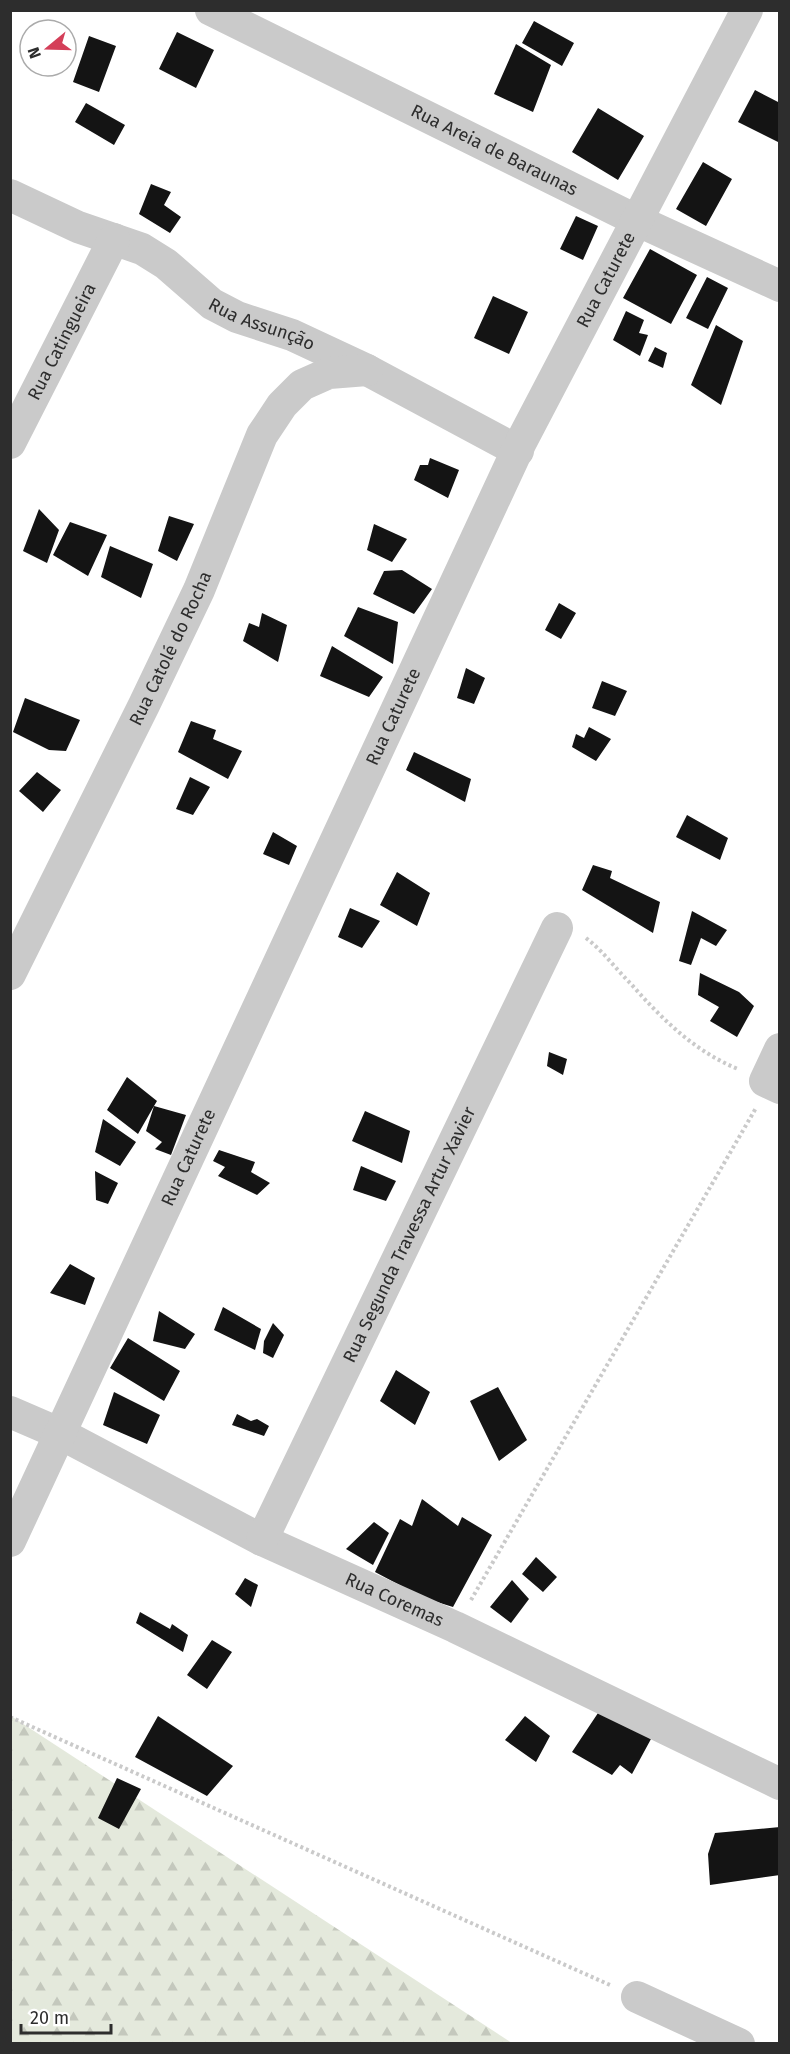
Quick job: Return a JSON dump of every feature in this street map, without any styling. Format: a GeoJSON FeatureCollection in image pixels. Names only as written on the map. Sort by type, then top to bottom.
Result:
{"type":"FeatureCollection","features":[{"type":"Feature","properties":{"kind":"street","name":"Rua Areia de Baraunas"},"geometry":{"type":"LineString","coordinates":[[211,10],[636,220],[780,286]]}},
{"type":"Feature","properties":{"kind":"street","name":"Rua Caturete"},"geometry":{"type":"LineString","coordinates":[[10,1541],[518,450],[747,10]]}},
{"type":"Feature","properties":{"kind":"street","name":"Rua Assunção"},"geometry":{"type":"LineString","coordinates":[[10,195],[78,227],[142,249],[182,277],[212,304],[237,317],[292,335],[367,370],[518,450]]}},
{"type":"Feature","properties":{"kind":"street","name":"Rua Catingueira"},"geometry":{"type":"LineString","coordinates":[[10,443],[114,239]]}},
{"type":"Feature","properties":{"kind":"street","name":"Rua Catolé do Rocha"},"geometry":{"type":"LineString","coordinates":[[10,974],[189,611],[262,435],[282,405],[302,385],[329,373],[367,370]]}},
{"type":"Feature","properties":{"kind":"street","name":"Rua Segunda Travessa Artur Xavier"},"geometry":{"type":"LineString","coordinates":[[262,1540],[557,928]]}},
{"type":"Feature","properties":{"kind":"street"},"geometry":{"type":"LineString","coordinates":[[772,1084],[780,1049]]}},
{"type":"Feature","properties":{"kind":"street","name":"Rua Coremas"},"geometry":{"type":"LineString","coordinates":[[10,1412],[61,1434],[262,1540],[455,1627],[780,1784]]}},
{"type":"Feature","properties":{"kind":"street"},"geometry":{"type":"LineString","coordinates":[[637,1997],[739,2043]]}},
{"type":"Feature","properties":{"kind":"path"},"geometry":{"type":"LineString","coordinates":[[455,1627],[772,1084],[714,1059],[682,1037],[596,946],[570,926],[557,928]]}},
{"type":"Feature","properties":{"kind":"path"},"geometry":{"type":"LineString","coordinates":[[10,1717],[637,1997]]}},
{"type":"Feature","properties":{"kind":"green space"},"geometry":{"type":"Polygon","coordinates":[[[11,1716],[512,2043],[11,2043],[11,1716]]]}},
{"type":"Feature","properties":{"kind":"building"},"geometry":{"type":"Polygon","coordinates":[[[534,21],[574,43],[562,66],[522,43],[534,21]]]}},
{"type":"Feature","properties":{"kind":"building"},"geometry":{"type":"Polygon","coordinates":[[[177,32],[214,50],[196,88],[159,69],[177,32]]]}},
{"type":"Feature","properties":{"kind":"building"},"geometry":{"type":"Polygon","coordinates":[[[89,36],[116,46],[99,92],[73,82],[74,78],[78,78],[78,68],[89,36]]]}},
{"type":"Feature","properties":{"kind":"building"},"geometry":{"type":"Polygon","coordinates":[[[516,44],[551,65],[533,112],[494,94],[516,44]]]}},
{"type":"Feature","properties":{"kind":"building"},"geometry":{"type":"Polygon","coordinates":[[[755,90],[780,103],[780,143],[738,122],[755,90]]]}},
{"type":"Feature","properties":{"kind":"building"},"geometry":{"type":"Polygon","coordinates":[[[86,103],[125,125],[114,145],[75,122],[86,103]]]}},
{"type":"Feature","properties":{"kind":"building"},"geometry":{"type":"Polygon","coordinates":[[[598,108],[644,136],[618,180],[572,152],[598,108]]]}},
{"type":"Feature","properties":{"kind":"building"},"geometry":{"type":"Polygon","coordinates":[[[703,162],[732,179],[706,226],[676,209],[703,162]]]}},
{"type":"Feature","properties":{"kind":"building"},"geometry":{"type":"Polygon","coordinates":[[[151,184],[171,192],[164,205],[181,217],[170,233],[139,214],[151,184]]]}},
{"type":"Feature","properties":{"kind":"building"},"geometry":{"type":"Polygon","coordinates":[[[576,216],[598,226],[583,260],[560,249],[576,216]]]}},
{"type":"Feature","properties":{"kind":"building"},"geometry":{"type":"Polygon","coordinates":[[[650,249],[697,275],[671,324],[623,298],[650,249]]]}},
{"type":"Feature","properties":{"kind":"building"},"geometry":{"type":"Polygon","coordinates":[[[707,277],[728,288],[708,329],[686,318],[707,277]]]}},
{"type":"Feature","properties":{"kind":"building"},"geometry":{"type":"Polygon","coordinates":[[[493,296],[528,312],[509,354],[474,338],[493,296]]]}},
{"type":"Feature","properties":{"kind":"building"},"geometry":{"type":"Polygon","coordinates":[[[626,311],[644,320],[639,333],[648,335],[640,356],[613,340],[626,311]]]}},
{"type":"Feature","properties":{"kind":"building"},"geometry":{"type":"Polygon","coordinates":[[[716,325],[743,341],[721,405],[691,385],[716,325]]]}},
{"type":"Feature","properties":{"kind":"building"},"geometry":{"type":"Polygon","coordinates":[[[655,347],[667,353],[663,368],[648,361],[655,347]]]}},
{"type":"Feature","properties":{"kind":"building"},"geometry":{"type":"Polygon","coordinates":[[[430,458],[459,470],[448,498],[414,480],[420,465],[428,465],[430,458]]]}},
{"type":"Feature","properties":{"kind":"building"},"geometry":{"type":"Polygon","coordinates":[[[39,509],[59,530],[47,563],[23,551],[39,509]]]}},
{"type":"Feature","properties":{"kind":"building"},"geometry":{"type":"Polygon","coordinates":[[[169,516],[194,524],[177,561],[158,551],[169,516]]]}},
{"type":"Feature","properties":{"kind":"building"},"geometry":{"type":"Polygon","coordinates":[[[70,522],[107,535],[88,576],[53,555],[70,522]]]}},
{"type":"Feature","properties":{"kind":"building"},"geometry":{"type":"Polygon","coordinates":[[[374,524],[407,539],[392,562],[367,550],[374,524]]]}},
{"type":"Feature","properties":{"kind":"building"},"geometry":{"type":"Polygon","coordinates":[[[110,546],[153,564],[141,598],[101,577],[110,546]]]}},
{"type":"Feature","properties":{"kind":"building"},"geometry":{"type":"Polygon","coordinates":[[[402,570],[432,589],[414,614],[373,594],[384,571],[402,570]]]}},
{"type":"Feature","properties":{"kind":"building"},"geometry":{"type":"Polygon","coordinates":[[[559,603],[576,613],[561,639],[545,630],[559,603]]]}},
{"type":"Feature","properties":{"kind":"building"},"geometry":{"type":"Polygon","coordinates":[[[358,607],[398,622],[393,664],[344,636],[358,607]]]}},
{"type":"Feature","properties":{"kind":"building"},"geometry":{"type":"Polygon","coordinates":[[[262,613],[287,625],[278,662],[243,641],[249,623],[259,627],[262,613]]]}},
{"type":"Feature","properties":{"kind":"building"},"geometry":{"type":"Polygon","coordinates":[[[332,646],[383,677],[369,697],[320,676],[332,646]]]}},
{"type":"Feature","properties":{"kind":"building"},"geometry":{"type":"Polygon","coordinates":[[[466,668],[485,678],[474,704],[457,698],[466,668]]]}},
{"type":"Feature","properties":{"kind":"building"},"geometry":{"type":"Polygon","coordinates":[[[602,681],[627,691],[615,716],[592,708],[602,681]]]}},
{"type":"Feature","properties":{"kind":"building"},"geometry":{"type":"Polygon","coordinates":[[[25,698],[80,720],[66,751],[49,750],[13,732],[25,698]]]}},
{"type":"Feature","properties":{"kind":"building"},"geometry":{"type":"Polygon","coordinates":[[[191,721],[216,730],[213,739],[242,751],[228,779],[178,752],[191,721]]]}},
{"type":"Feature","properties":{"kind":"building"},"geometry":{"type":"Polygon","coordinates":[[[589,727],[611,739],[596,761],[572,747],[576,734],[584,738],[589,727]]]}},
{"type":"Feature","properties":{"kind":"building"},"geometry":{"type":"Polygon","coordinates":[[[414,752],[471,779],[465,802],[406,770],[414,752]]]}},
{"type":"Feature","properties":{"kind":"building"},"geometry":{"type":"Polygon","coordinates":[[[37,772],[61,790],[43,812],[19,791],[37,772]]]}},
{"type":"Feature","properties":{"kind":"building"},"geometry":{"type":"Polygon","coordinates":[[[190,777],[210,787],[193,815],[176,809],[190,777]]]}},
{"type":"Feature","properties":{"kind":"building"},"geometry":{"type":"Polygon","coordinates":[[[687,815],[728,838],[720,860],[676,837],[687,815]]]}},
{"type":"Feature","properties":{"kind":"building"},"geometry":{"type":"Polygon","coordinates":[[[273,832],[297,846],[289,865],[263,854],[273,832]]]}},
{"type":"Feature","properties":{"kind":"building"},"geometry":{"type":"Polygon","coordinates":[[[593,865],[612,871],[610,878],[660,902],[653,933],[582,890],[593,865]]]}},
{"type":"Feature","properties":{"kind":"building"},"geometry":{"type":"Polygon","coordinates":[[[397,872],[430,893],[417,926],[380,905],[397,872]]]}},
{"type":"Feature","properties":{"kind":"building"},"geometry":{"type":"Polygon","coordinates":[[[350,908],[380,921],[362,948],[338,937],[350,908]]]}},
{"type":"Feature","properties":{"kind":"building"},"geometry":{"type":"Polygon","coordinates":[[[692,911],[727,930],[716,946],[701,938],[691,965],[679,961],[692,911]]]}},
{"type":"Feature","properties":{"kind":"building"},"geometry":{"type":"Polygon","coordinates":[[[700,973],[739,992],[754,1006],[737,1037],[710,1021],[719,1007],[698,995],[700,973]]]}},
{"type":"Feature","properties":{"kind":"building"},"geometry":{"type":"Polygon","coordinates":[[[549,1052],[567,1059],[563,1075],[547,1066],[549,1052]]]}},
{"type":"Feature","properties":{"kind":"building"},"geometry":{"type":"Polygon","coordinates":[[[127,1077],[157,1101],[138,1134],[107,1110],[127,1077]]]}},
{"type":"Feature","properties":{"kind":"building"},"geometry":{"type":"Polygon","coordinates":[[[154,1106],[186,1115],[171,1155],[155,1149],[162,1142],[146,1131],[154,1106]]]}},
{"type":"Feature","properties":{"kind":"building"},"geometry":{"type":"Polygon","coordinates":[[[365,1111],[410,1131],[402,1163],[352,1141],[365,1111]]]}},
{"type":"Feature","properties":{"kind":"building"},"geometry":{"type":"Polygon","coordinates":[[[103,1119],[136,1142],[120,1166],[95,1152],[103,1119]]]}},
{"type":"Feature","properties":{"kind":"building"},"geometry":{"type":"Polygon","coordinates":[[[219,1150],[255,1162],[251,1172],[270,1183],[257,1195],[218,1176],[225,1167],[213,1161],[219,1150]]]}},
{"type":"Feature","properties":{"kind":"building"},"geometry":{"type":"Polygon","coordinates":[[[361,1166],[396,1181],[386,1201],[353,1190],[361,1166]]]}},
{"type":"Feature","properties":{"kind":"building"},"geometry":{"type":"Polygon","coordinates":[[[95,1171],[118,1183],[108,1204],[96,1200],[95,1171]]]}},
{"type":"Feature","properties":{"kind":"building"},"geometry":{"type":"Polygon","coordinates":[[[70,1264],[95,1278],[85,1305],[50,1293],[70,1264]]]}},
{"type":"Feature","properties":{"kind":"building"},"geometry":{"type":"Polygon","coordinates":[[[223,1307],[261,1329],[255,1350],[214,1330],[223,1307]]]}},
{"type":"Feature","properties":{"kind":"building"},"geometry":{"type":"Polygon","coordinates":[[[159,1311],[195,1334],[185,1349],[153,1341],[159,1311]]]}},
{"type":"Feature","properties":{"kind":"building"},"geometry":{"type":"Polygon","coordinates":[[[273,1323],[284,1335],[273,1358],[263,1353],[264,1341],[273,1323]]]}},
{"type":"Feature","properties":{"kind":"building"},"geometry":{"type":"Polygon","coordinates":[[[128,1338],[180,1371],[164,1401],[110,1368],[128,1338]]]}},
{"type":"Feature","properties":{"kind":"building"},"geometry":{"type":"Polygon","coordinates":[[[396,1370],[430,1392],[415,1425],[380,1401],[396,1370]]]}},
{"type":"Feature","properties":{"kind":"building"},"geometry":{"type":"Polygon","coordinates":[[[498,1387],[527,1440],[499,1461],[470,1401],[498,1387]]]}},
{"type":"Feature","properties":{"kind":"building"},"geometry":{"type":"Polygon","coordinates":[[[114,1392],[160,1415],[147,1444],[103,1425],[114,1392]]]}},
{"type":"Feature","properties":{"kind":"building"},"geometry":{"type":"Polygon","coordinates":[[[237,1414],[251,1421],[257,1419],[269,1426],[264,1436],[232,1425],[237,1414]]]}},
{"type":"Feature","properties":{"kind":"building"},"geometry":{"type":"Polygon","coordinates":[[[422,1499],[458,1526],[462,1517],[492,1535],[453,1607],[424,1598],[375,1572],[400,1519],[412,1526],[422,1499]]]}},
{"type":"Feature","properties":{"kind":"building"},"geometry":{"type":"Polygon","coordinates":[[[374,1522],[389,1533],[373,1565],[346,1549],[374,1522]]]}},
{"type":"Feature","properties":{"kind":"building"},"geometry":{"type":"Polygon","coordinates":[[[536,1557],[557,1577],[543,1592],[522,1574],[536,1557]]]}},
{"type":"Feature","properties":{"kind":"building"},"geometry":{"type":"Polygon","coordinates":[[[245,1578],[258,1585],[251,1607],[235,1594],[245,1578]]]}},
{"type":"Feature","properties":{"kind":"building"},"geometry":{"type":"Polygon","coordinates":[[[512,1580],[529,1599],[511,1623],[490,1607],[512,1580]]]}},
{"type":"Feature","properties":{"kind":"building"},"geometry":{"type":"Polygon","coordinates":[[[140,1612],[170,1629],[172,1624],[188,1635],[183,1652],[136,1623],[140,1612]]]}},
{"type":"Feature","properties":{"kind":"building"},"geometry":{"type":"Polygon","coordinates":[[[212,1640],[232,1652],[207,1689],[187,1675],[212,1640]]]}},
{"type":"Feature","properties":{"kind":"building"},"geometry":{"type":"Polygon","coordinates":[[[602,1707],[651,1739],[632,1774],[620,1765],[612,1775],[572,1752],[602,1707]]]}},
{"type":"Feature","properties":{"kind":"building"},"geometry":{"type":"Polygon","coordinates":[[[158,1716],[233,1766],[207,1796],[135,1757],[158,1716]]]}},
{"type":"Feature","properties":{"kind":"building"},"geometry":{"type":"Polygon","coordinates":[[[525,1716],[550,1736],[536,1762],[505,1740],[525,1716]]]}},
{"type":"Feature","properties":{"kind":"building"},"geometry":{"type":"Polygon","coordinates":[[[117,1778],[141,1789],[119,1829],[98,1818],[117,1778]]]}},
{"type":"Feature","properties":{"kind":"building"},"geometry":{"type":"Polygon","coordinates":[[[780,1827],[780,1875],[710,1885],[708,1854],[715,1833],[780,1827]]]}}]}
